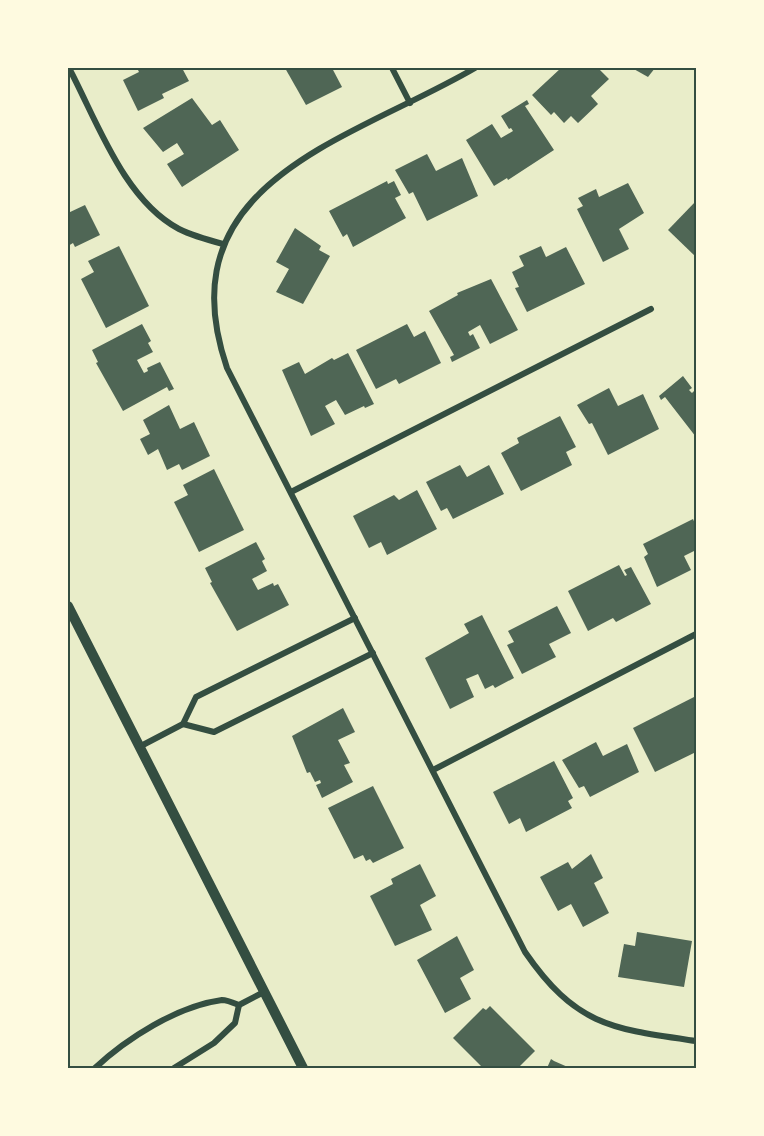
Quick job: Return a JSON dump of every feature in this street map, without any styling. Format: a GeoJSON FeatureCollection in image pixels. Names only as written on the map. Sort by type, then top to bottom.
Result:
{"type":"FeatureCollection","features":[{"type":"Feature","properties":{"kind":"street"},"geometry":{"type":"LineString","coordinates":[[69,68],[133,188],[150,207],[173,225],[223,244]]}},
{"type":"Feature","properties":{"kind":"street"},"geometry":{"type":"LineString","coordinates":[[392,68],[410,103]]}},
{"type":"Feature","properties":{"kind":"street"},"geometry":{"type":"LineString","coordinates":[[475,68],[324,146],[277,176],[243,211],[223,244],[215,273],[212,299],[219,344],[227,368],[525,952],[545,981],[565,1002],[588,1016],[615,1027],[696,1041]]}},
{"type":"Feature","properties":{"kind":"street"},"geometry":{"type":"LineString","coordinates":[[291,492],[651,309]]}},
{"type":"Feature","properties":{"kind":"street"},"geometry":{"type":"LineString","coordinates":[[68,606],[303,1068]]}},
{"type":"Feature","properties":{"kind":"street"},"geometry":{"type":"LineString","coordinates":[[139,747],[183,724],[195,697],[355,618]]}},
{"type":"Feature","properties":{"kind":"street"},"geometry":{"type":"LineString","coordinates":[[433,770],[696,634]]}},
{"type":"Feature","properties":{"kind":"street"},"geometry":{"type":"LineString","coordinates":[[183,724],[214,732],[373,653]]}},
{"type":"Feature","properties":{"kind":"street"},"geometry":{"type":"LineString","coordinates":[[95,1068],[137,1034],[160,1022],[224,1000],[239,1005],[264,992]]}},
{"type":"Feature","properties":{"kind":"street"},"geometry":{"type":"LineString","coordinates":[[174,1068],[214,1043],[235,1023],[239,1005]]}},
{"type":"Feature","properties":{"kind":"building"},"geometry":{"type":"Polygon","coordinates":[[[137,68],[182,68],[189,81],[162,94],[164,98],[138,111],[123,80],[139,72],[137,68]]]}},
{"type":"Feature","properties":{"kind":"building"},"geometry":{"type":"Polygon","coordinates":[[[285,68],[332,68],[342,87],[306,105],[285,68]]]}},
{"type":"Feature","properties":{"kind":"building"},"geometry":{"type":"Polygon","coordinates":[[[561,68],[598,68],[609,79],[591,96],[598,104],[578,123],[571,116],[564,123],[554,112],[551,115],[532,95],[561,68]]]}},
{"type":"Feature","properties":{"kind":"building"},"geometry":{"type":"Polygon","coordinates":[[[632,68],[655,68],[648,77],[632,68]]]}},
{"type":"Feature","properties":{"kind":"building"},"geometry":{"type":"Polygon","coordinates":[[[192,98],[212,125],[220,120],[239,150],[182,187],[167,164],[184,154],[177,143],[163,152],[143,128],[192,98]]]}},
{"type":"Feature","properties":{"kind":"building"},"geometry":{"type":"Polygon","coordinates":[[[527,100],[529,104],[525,106],[554,150],[508,180],[507,178],[494,186],[466,140],[492,124],[501,138],[513,131],[509,129],[501,116],[527,100]]]}},
{"type":"Feature","properties":{"kind":"building"},"geometry":{"type":"Polygon","coordinates":[[[427,154],[436,171],[462,158],[478,196],[427,221],[413,192],[409,194],[395,170],[427,154]]]}},
{"type":"Feature","properties":{"kind":"building"},"geometry":{"type":"Polygon","coordinates":[[[387,181],[388,184],[394,181],[401,195],[395,198],[406,218],[353,247],[347,234],[343,237],[329,211],[387,181]]]}},
{"type":"Feature","properties":{"kind":"building"},"geometry":{"type":"Polygon","coordinates":[[[628,183],[644,213],[619,229],[629,249],[603,262],[577,209],[583,206],[578,198],[596,189],[599,197],[628,183]]]}},
{"type":"Feature","properties":{"kind":"building"},"geometry":{"type":"Polygon","coordinates":[[[696,201],[696,257],[668,230],[696,201]]]}},
{"type":"Feature","properties":{"kind":"building"},"geometry":{"type":"Polygon","coordinates":[[[85,205],[100,235],[75,247],[73,243],[68,246],[68,213],[85,205]]]}},
{"type":"Feature","properties":{"kind":"building"},"geometry":{"type":"Polygon","coordinates":[[[295,228],[321,246],[319,250],[330,256],[303,304],[276,292],[289,269],[276,262],[295,228]]]}},
{"type":"Feature","properties":{"kind":"building"},"geometry":{"type":"Polygon","coordinates":[[[119,246],[149,306],[106,328],[81,279],[94,272],[88,261],[119,246]]]}},
{"type":"Feature","properties":{"kind":"building"},"geometry":{"type":"Polygon","coordinates":[[[541,246],[546,257],[566,247],[585,284],[527,312],[515,288],[519,287],[512,272],[524,266],[519,256],[541,246]]]}},
{"type":"Feature","properties":{"kind":"building"},"geometry":{"type":"Polygon","coordinates":[[[491,279],[518,330],[490,344],[480,325],[468,332],[470,336],[473,334],[480,348],[452,362],[450,357],[454,355],[429,311],[458,295],[457,293],[491,279]]]}},
{"type":"Feature","properties":{"kind":"building"},"geometry":{"type":"Polygon","coordinates":[[[142,324],[151,341],[148,343],[153,352],[137,360],[144,373],[148,371],[147,368],[160,362],[174,389],[169,391],[167,387],[123,411],[96,363],[98,362],[92,350],[142,324]]]}},
{"type":"Feature","properties":{"kind":"building"},"geometry":{"type":"Polygon","coordinates":[[[407,324],[414,337],[425,331],[441,363],[399,384],[396,379],[376,389],[356,350],[407,324]]]}},
{"type":"Feature","properties":{"kind":"building"},"geometry":{"type":"Polygon","coordinates":[[[348,353],[374,404],[345,415],[336,400],[325,406],[335,424],[311,436],[282,370],[299,362],[305,374],[332,358],[334,360],[348,353]]]}},
{"type":"Feature","properties":{"kind":"building"},"geometry":{"type":"Polygon","coordinates":[[[683,376],[692,388],[689,390],[692,393],[696,389],[696,437],[665,397],[661,400],[659,396],[683,376]]]}},
{"type":"Feature","properties":{"kind":"building"},"geometry":{"type":"Polygon","coordinates":[[[609,388],[618,406],[643,394],[659,429],[608,455],[592,423],[589,424],[577,405],[609,388]]]}},
{"type":"Feature","properties":{"kind":"building"},"geometry":{"type":"Polygon","coordinates":[[[169,405],[180,429],[194,422],[210,456],[182,470],[179,464],[167,470],[158,449],[148,455],[140,439],[150,434],[143,420],[169,405]]]}},
{"type":"Feature","properties":{"kind":"building"},"geometry":{"type":"Polygon","coordinates":[[[560,416],[576,447],[566,452],[572,465],[521,491],[501,453],[519,443],[517,438],[560,416]]]}},
{"type":"Feature","properties":{"kind":"building"},"geometry":{"type":"Polygon","coordinates":[[[460,465],[467,477],[489,465],[504,494],[453,519],[447,508],[441,511],[426,482],[460,465]]]}},
{"type":"Feature","properties":{"kind":"building"},"geometry":{"type":"Polygon","coordinates":[[[214,469],[244,530],[199,552],[174,502],[188,495],[183,485],[214,469]]]}},
{"type":"Feature","properties":{"kind":"building"},"geometry":{"type":"Polygon","coordinates":[[[417,490],[437,529],[387,555],[381,542],[369,548],[353,516],[394,495],[399,500],[417,490]]]}},
{"type":"Feature","properties":{"kind":"building"},"geometry":{"type":"Polygon","coordinates":[[[693,519],[696,526],[696,550],[684,556],[691,570],[657,587],[644,557],[648,554],[643,544],[693,519]]]}},
{"type":"Feature","properties":{"kind":"building"},"geometry":{"type":"Polygon","coordinates":[[[256,542],[265,559],[262,561],[267,571],[252,579],[258,590],[273,583],[274,586],[278,584],[289,605],[237,631],[210,583],[212,582],[205,568],[256,542]]]}},
{"type":"Feature","properties":{"kind":"building"},"geometry":{"type":"Polygon","coordinates":[[[619,565],[625,576],[627,575],[624,570],[631,567],[651,604],[616,622],[613,618],[588,631],[568,591],[619,565]]]}},
{"type":"Feature","properties":{"kind":"building"},"geometry":{"type":"Polygon","coordinates":[[[557,606],[571,633],[549,644],[556,657],[522,674],[507,645],[514,642],[508,631],[557,606]]]}},
{"type":"Feature","properties":{"kind":"building"},"geometry":{"type":"Polygon","coordinates":[[[482,615],[514,678],[495,688],[493,685],[485,689],[478,674],[466,679],[474,697],[450,709],[425,658],[469,633],[464,624],[482,615]]]}},
{"type":"Feature","properties":{"kind":"building"},"geometry":{"type":"Polygon","coordinates":[[[694,697],[696,752],[655,772],[633,728],[694,697]]]}},
{"type":"Feature","properties":{"kind":"building"},"geometry":{"type":"Polygon","coordinates":[[[343,708],[355,732],[338,740],[350,763],[344,765],[353,782],[322,798],[316,785],[321,783],[320,780],[315,782],[310,772],[307,773],[292,736],[343,708]]]}},
{"type":"Feature","properties":{"kind":"building"},"geometry":{"type":"Polygon","coordinates":[[[596,742],[603,756],[627,744],[639,772],[590,797],[584,786],[579,788],[562,760],[596,742]]]}},
{"type":"Feature","properties":{"kind":"building"},"geometry":{"type":"Polygon","coordinates":[[[554,761],[573,798],[568,801],[572,808],[526,832],[520,818],[509,824],[493,792],[554,761]]]}},
{"type":"Feature","properties":{"kind":"building"},"geometry":{"type":"Polygon","coordinates":[[[373,786],[404,848],[373,863],[370,859],[366,861],[363,855],[354,859],[328,808],[373,786]]]}},
{"type":"Feature","properties":{"kind":"building"},"geometry":{"type":"Polygon","coordinates":[[[591,854],[603,878],[594,883],[609,913],[583,927],[571,904],[558,911],[540,877],[568,862],[572,869],[591,854]]]}},
{"type":"Feature","properties":{"kind":"building"},"geometry":{"type":"Polygon","coordinates":[[[420,864],[436,896],[420,905],[432,930],[395,946],[370,896],[393,884],[391,879],[420,864]]]}},
{"type":"Feature","properties":{"kind":"building"},"geometry":{"type":"Polygon","coordinates":[[[637,932],[692,941],[684,987],[618,977],[624,944],[635,946],[637,932]]]}},
{"type":"Feature","properties":{"kind":"building"},"geometry":{"type":"Polygon","coordinates":[[[457,936],[474,970],[460,978],[471,999],[445,1013],[417,960],[457,936]]]}},
{"type":"Feature","properties":{"kind":"building"},"geometry":{"type":"Polygon","coordinates":[[[490,1006],[535,1051],[518,1068],[483,1068],[453,1038],[483,1008],[486,1010],[490,1006]]]}},
{"type":"Feature","properties":{"kind":"building"},"geometry":{"type":"Polygon","coordinates":[[[551,1059],[554,1061],[570,1068],[547,1068],[551,1059]]]}}]}
